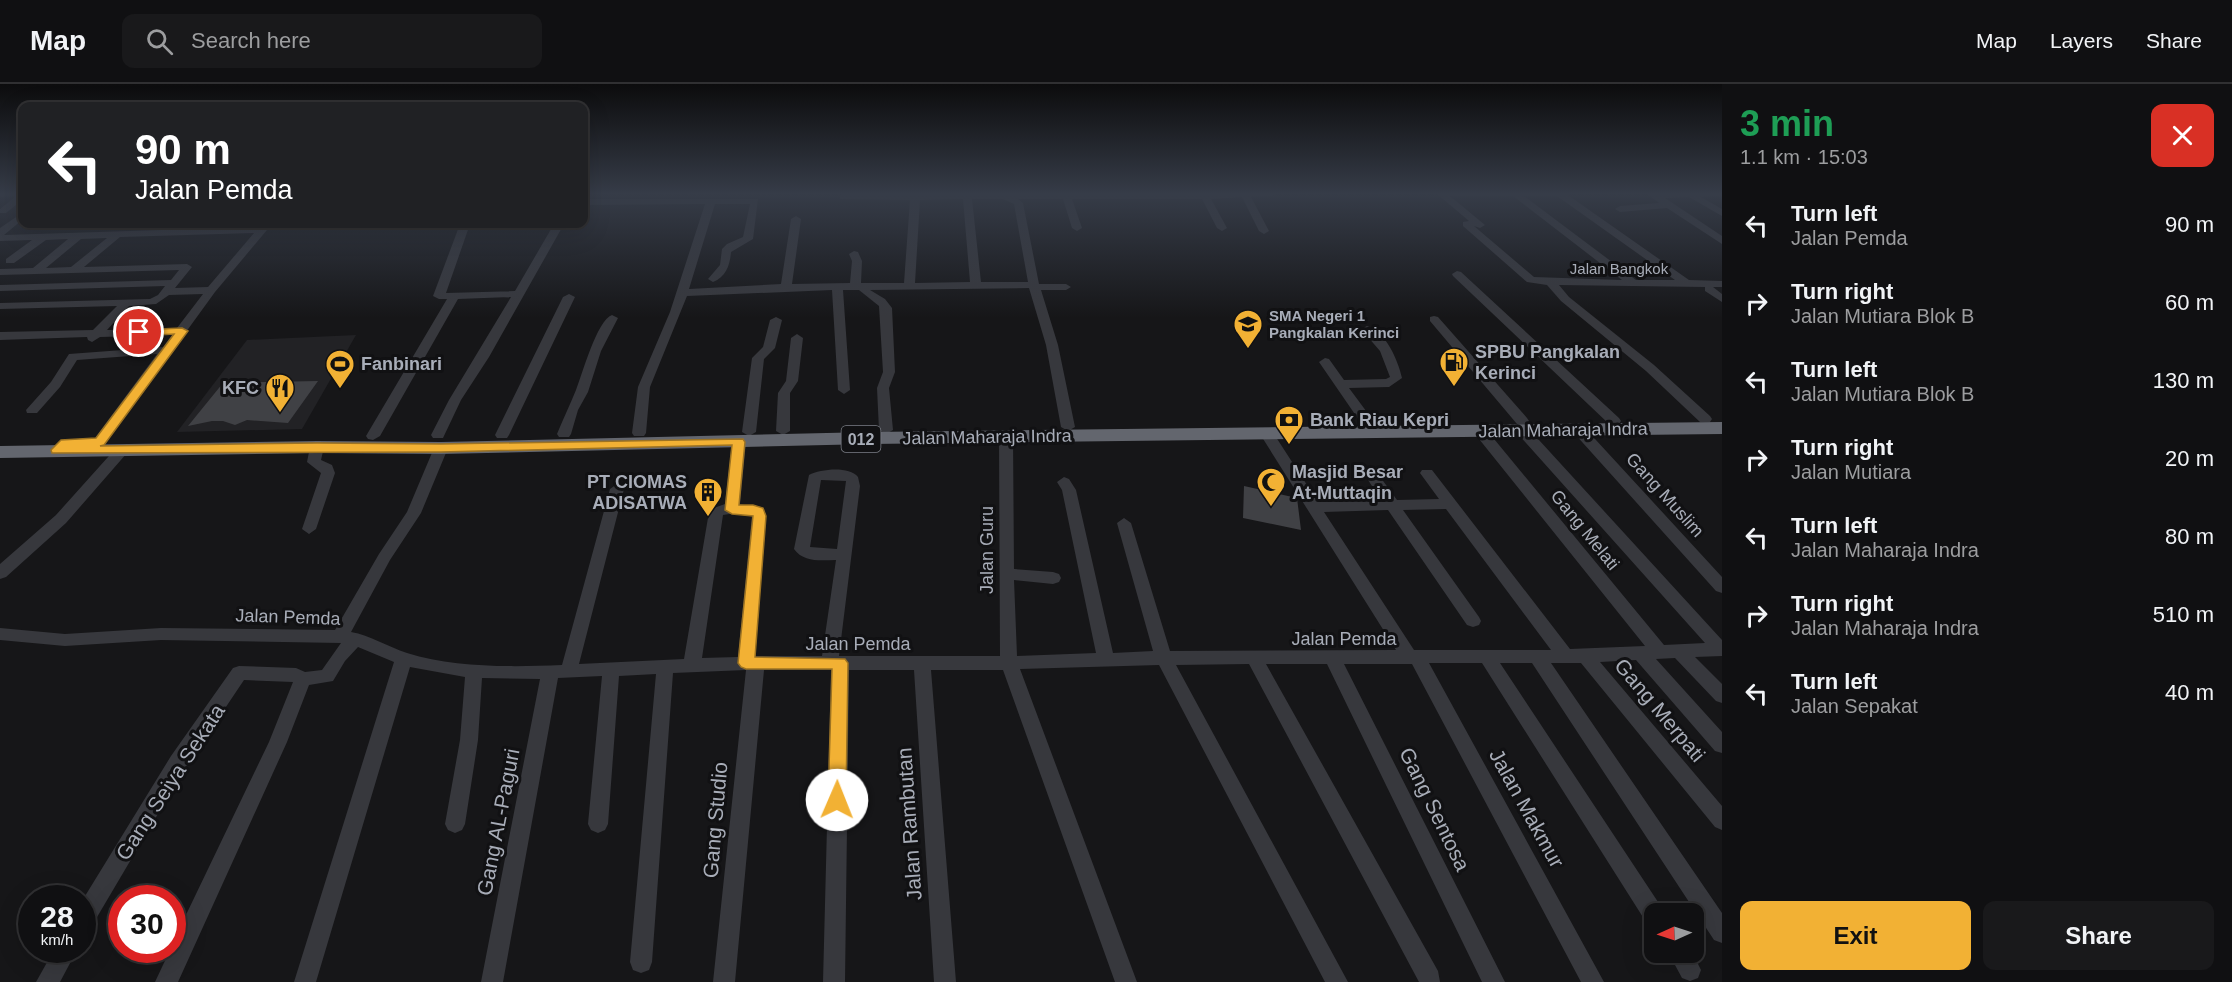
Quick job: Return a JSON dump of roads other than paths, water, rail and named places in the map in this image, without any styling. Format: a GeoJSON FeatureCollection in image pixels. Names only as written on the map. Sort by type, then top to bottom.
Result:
{"type":"FeatureCollection","features":[{"type":"Feature","properties":{"kind":"highway","name":"Jalan Maharaja Indra"},"geometry":{"type":"LineString","coordinates":[[0,443],[122,450],[981,433],[1068,427],[1368,423],[1717,426]]}},
{"type":"Feature","properties":{"kind":"highway","name":"Jalan Maharaja Indra"},"geometry":{"type":"LineString","coordinates":[[0,452],[99,442],[373,436],[439,442],[502,435],[639,434],[744,437],[783,431],[886,429],[981,433],[1006,437],[1480,431],[1522,426]]}},
{"type":"Feature","properties":{"kind":"street"},"geometry":{"type":"LineString","coordinates":[[2,238],[119,235]]}},
{"type":"Feature","properties":{"kind":"street"},"geometry":{"type":"LineString","coordinates":[[76,268],[119,235]]}},
{"type":"Feature","properties":{"kind":"street"},"geometry":{"type":"LineString","coordinates":[[99,442],[211,290],[257,235]]}},
{"type":"Feature","properties":{"kind":"street"},"geometry":{"type":"LineString","coordinates":[[461,235],[439,296],[519,294]]}},
{"type":"Feature","properties":{"kind":"street"},"geometry":{"type":"LineString","coordinates":[[165,982],[278,742],[303,679],[327,676],[339,656],[384,558],[414,513],[455,400],[553,235]]}},
{"type":"Feature","properties":{"kind":"street"},"geometry":{"type":"LineString","coordinates":[[639,434],[644,387],[669,330],[700,235]]}},
{"type":"Feature","properties":{"kind":"street"},"geometry":{"type":"LineString","coordinates":[[713,279],[725,265],[726,251],[731,246],[748,239],[749,235]]}},
{"type":"Feature","properties":{"kind":"street"},"geometry":{"type":"LineString","coordinates":[[788,287],[786,285],[793,235]]}},
{"type":"Feature","properties":{"kind":"street"},"geometry":{"type":"LineString","coordinates":[[909,287],[912,235]]}},
{"type":"Feature","properties":{"kind":"street"},"geometry":{"type":"LineString","coordinates":[[971,235],[976,286]]}},
{"type":"Feature","properties":{"kind":"street"},"geometry":{"type":"LineString","coordinates":[[1024,235],[1034,286],[1052,345],[1068,427]]}},
{"type":"Feature","properties":{"kind":"street","name":"Jalan Bangkok"},"geometry":{"type":"LineString","coordinates":[[1491,235],[1550,282],[1722,284]]}},
{"type":"Feature","properties":{"kind":"street"},"geometry":{"type":"LineString","coordinates":[[1570,235],[1633,282]]}},
{"type":"Feature","properties":{"kind":"street"},"geometry":{"type":"LineString","coordinates":[[1618,235],[1686,283]]}},
{"type":"Feature","properties":{"kind":"street"},"geometry":{"type":"LineString","coordinates":[[0,306],[156,301],[188,267],[0,271],[5,260],[44,236]]}},
{"type":"Feature","properties":{"kind":"street"},"geometry":{"type":"LineString","coordinates":[[38,270],[78,236]]}},
{"type":"Feature","properties":{"kind":"street"},"geometry":{"type":"LineString","coordinates":[[854,254],[857,261],[859,287],[882,302],[886,308],[889,372],[883,388],[886,429]]}},
{"type":"Feature","properties":{"kind":"street","name":"Gang Muslim"},"geometry":{"type":"LineString","coordinates":[[1457,274],[1597,426],[1722,587]]}},
{"type":"Feature","properties":{"kind":"street"},"geometry":{"type":"LineString","coordinates":[[1550,282],[1564,299],[1650,368],[1717,426]]}},
{"type":"Feature","properties":{"kind":"street"},"geometry":{"type":"LineString","coordinates":[[0,288],[173,283]]}},
{"type":"Feature","properties":{"kind":"street"},"geometry":{"type":"LineString","coordinates":[[681,293],[788,287],[1066,286]]}},
{"type":"Feature","properties":{"kind":"street"},"geometry":{"type":"LineString","coordinates":[[837,287],[844,390]]}},
{"type":"Feature","properties":{"kind":"street"},"geometry":{"type":"LineString","coordinates":[[1709,289],[1722,299]]}},
{"type":"Feature","properties":{"kind":"street"},"geometry":{"type":"LineString","coordinates":[[166,292],[211,290]]}},
{"type":"Feature","properties":{"kind":"street"},"geometry":{"type":"LineString","coordinates":[[373,436],[453,296]]}},
{"type":"Feature","properties":{"kind":"street"},"geometry":{"type":"LineString","coordinates":[[502,435],[569,297]]}},
{"type":"Feature","properties":{"kind":"street"},"geometry":{"type":"LineString","coordinates":[[32,410],[56,384],[73,357],[126,303]]}},
{"type":"Feature","properties":{"kind":"street"},"geometry":{"type":"LineString","coordinates":[[564,434],[572,410],[582,392],[595,351],[612,318]]}},
{"type":"Feature","properties":{"kind":"street"},"geometry":{"type":"LineString","coordinates":[[1434,319],[1522,426],[1721,649]]}},
{"type":"Feature","properties":{"kind":"street"},"geometry":{"type":"LineString","coordinates":[[692,665],[716,512],[732,510],[758,358],[769,348],[776,320]]}},
{"type":"Feature","properties":{"kind":"street"},"geometry":{"type":"LineString","coordinates":[[1342,384],[1389,383],[1396,378],[1391,358],[1383,345],[1367,329]]}},
{"type":"Feature","properties":{"kind":"street"},"geometry":{"type":"LineString","coordinates":[[0,336],[182,331]]}},
{"type":"Feature","properties":{"kind":"street"},"geometry":{"type":"LineString","coordinates":[[783,431],[784,393],[792,381],[797,338]]}},
{"type":"Feature","properties":{"kind":"street"},"geometry":{"type":"LineString","coordinates":[[73,357],[167,350]]}},
{"type":"Feature","properties":{"kind":"street"},"geometry":{"type":"LineString","coordinates":[[1325,362],[1368,423]]}},
{"type":"Feature","properties":{"kind":"street","name":"Gang Melati"},"geometry":{"type":"LineString","coordinates":[[1480,431],[1660,653]]}},
{"type":"Feature","properties":{"kind":"street","name":"Jalan Makmur"},"geometry":{"type":"LineString","coordinates":[[1267,434],[1414,658],[1593,982]]}},
{"type":"Feature","properties":{"kind":"street","name":"Jalan Guru"},"geometry":{"type":"LineString","coordinates":[[1006,437],[1006,574],[1009,663],[1126,982]]}},
{"type":"Feature","properties":{"kind":"street"},"geometry":{"type":"LineString","coordinates":[[309,529],[328,473],[327,468],[315,463],[317,447]]}},
{"type":"Feature","properties":{"kind":"street"},"geometry":{"type":"LineString","coordinates":[[0,573],[61,519],[122,450]]}},
{"type":"Feature","properties":{"kind":"street"},"geometry":{"type":"LineString","coordinates":[[1427,473],[1448,504],[1565,656]]}},
{"type":"Feature","properties":{"kind":"street"},"geometry":{"type":"LineString","coordinates":[[834,982],[835,663],[853,480],[849,475],[816,476],[802,549],[809,554],[844,555]]}},
{"type":"Feature","properties":{"kind":"street"},"geometry":{"type":"LineString","coordinates":[[1373,477],[1473,621]]}},
{"type":"Feature","properties":{"kind":"street"},"geometry":{"type":"LineString","coordinates":[[1064,482],[1068,490],[1106,659]]}},
{"type":"Feature","properties":{"kind":"street","name":"Gang AL-Paguri"},"geometry":{"type":"LineString","coordinates":[[492,982],[560,671],[617,489]]}},
{"type":"Feature","properties":{"kind":"street"},"geometry":{"type":"LineString","coordinates":[[1314,507],[1448,504]]}},
{"type":"Feature","properties":{"kind":"street","name":"Gang Studio"},"geometry":{"type":"LineString","coordinates":[[724,982],[749,714],[759,516],[758,512],[753,510],[732,510]]}},
{"type":"Feature","properties":{"kind":"street"},"geometry":{"type":"LineString","coordinates":[[1124,523],[1164,658],[1337,982]]}},
{"type":"Feature","properties":{"kind":"street"},"geometry":{"type":"LineString","coordinates":[[1006,574],[1053,578]]}},
{"type":"Feature","properties":{"kind":"street","name":"Jalan Pemda"},"geometry":{"type":"LineString","coordinates":[[0,634],[64,640],[160,634],[347,638],[404,659],[474,671],[611,670],[751,663],[1009,663],[1164,658],[1585,656],[1721,649]]}},
{"type":"Feature","properties":{"kind":"street"},"geometry":{"type":"LineString","coordinates":[[1679,651],[1722,696]]}},
{"type":"Feature","properties":{"kind":"street"},"geometry":{"type":"LineString","coordinates":[[1640,653],[1722,746]]}},
{"type":"Feature","properties":{"kind":"street"},"geometry":{"type":"LineString","coordinates":[[1538,656],[1722,932]]}},
{"type":"Feature","properties":{"kind":"street","name":"Gang Merpati"},"geometry":{"type":"LineString","coordinates":[[1585,656],[1722,821]]}},
{"type":"Feature","properties":{"kind":"street"},"geometry":{"type":"LineString","coordinates":[[1487,657],[1646,903]]}},
{"type":"Feature","properties":{"kind":"street"},"geometry":{"type":"LineString","coordinates":[[1254,658],[1430,979]]}},
{"type":"Feature","properties":{"kind":"street","name":"Gang Sentosa"},"geometry":{"type":"LineString","coordinates":[[1333,658],[1494,982]]}},
{"type":"Feature","properties":{"kind":"street"},"geometry":{"type":"LineString","coordinates":[[305,982],[404,659]]}},
{"type":"Feature","properties":{"kind":"street","name":"Jalan Rambutan"},"geometry":{"type":"LineString","coordinates":[[922,663],[945,982]]}},
{"type":"Feature","properties":{"kind":"street"},"geometry":{"type":"LineString","coordinates":[[641,962],[665,668]]}},
{"type":"Feature","properties":{"kind":"street"},"geometry":{"type":"LineString","coordinates":[[598,824],[611,670]]}},
{"type":"Feature","properties":{"kind":"street"},"geometry":{"type":"LineString","coordinates":[[455,824],[469,740],[474,671]]}},
{"type":"Feature","properties":{"kind":"street","name":"Gang Seiya Sekata"},"geometry":{"type":"LineString","coordinates":[[96,899],[178,762],[239,673],[296,675],[303,679]]}},
{"type":"Feature","properties":{"kind":"street"},"geometry":{"type":"LineString","coordinates":[[47,982],[58,963]]}},
{"type":"Feature","properties":{"kind":"place","name":"SMA Negeri 1 Pangkalan Kerinci"},"geometry":{"type":"Point","coordinates":[1248,350]}},
{"type":"Feature","properties":{"kind":"place","name":"SPBU Pangkalan Kerinci"},"geometry":{"type":"Point","coordinates":[1454,388]}},
{"type":"Feature","properties":{"kind":"place","name":"Fanbinari"},"geometry":{"type":"Point","coordinates":[340,390]}},
{"type":"Feature","properties":{"kind":"place","name":"KFC"},"geometry":{"type":"Point","coordinates":[280,414]}},
{"type":"Feature","properties":{"kind":"place","name":"Bank Riau Kepri"},"geometry":{"type":"Point","coordinates":[1289,446]}},
{"type":"Feature","properties":{"kind":"place","name":"Masjid Besar At-Muttaqin"},"geometry":{"type":"Point","coordinates":[1271,508]}},
{"type":"Feature","properties":{"kind":"place","name":"PT CIOMAS ADISATWA"},"geometry":{"type":"Point","coordinates":[708,518]}}]}
